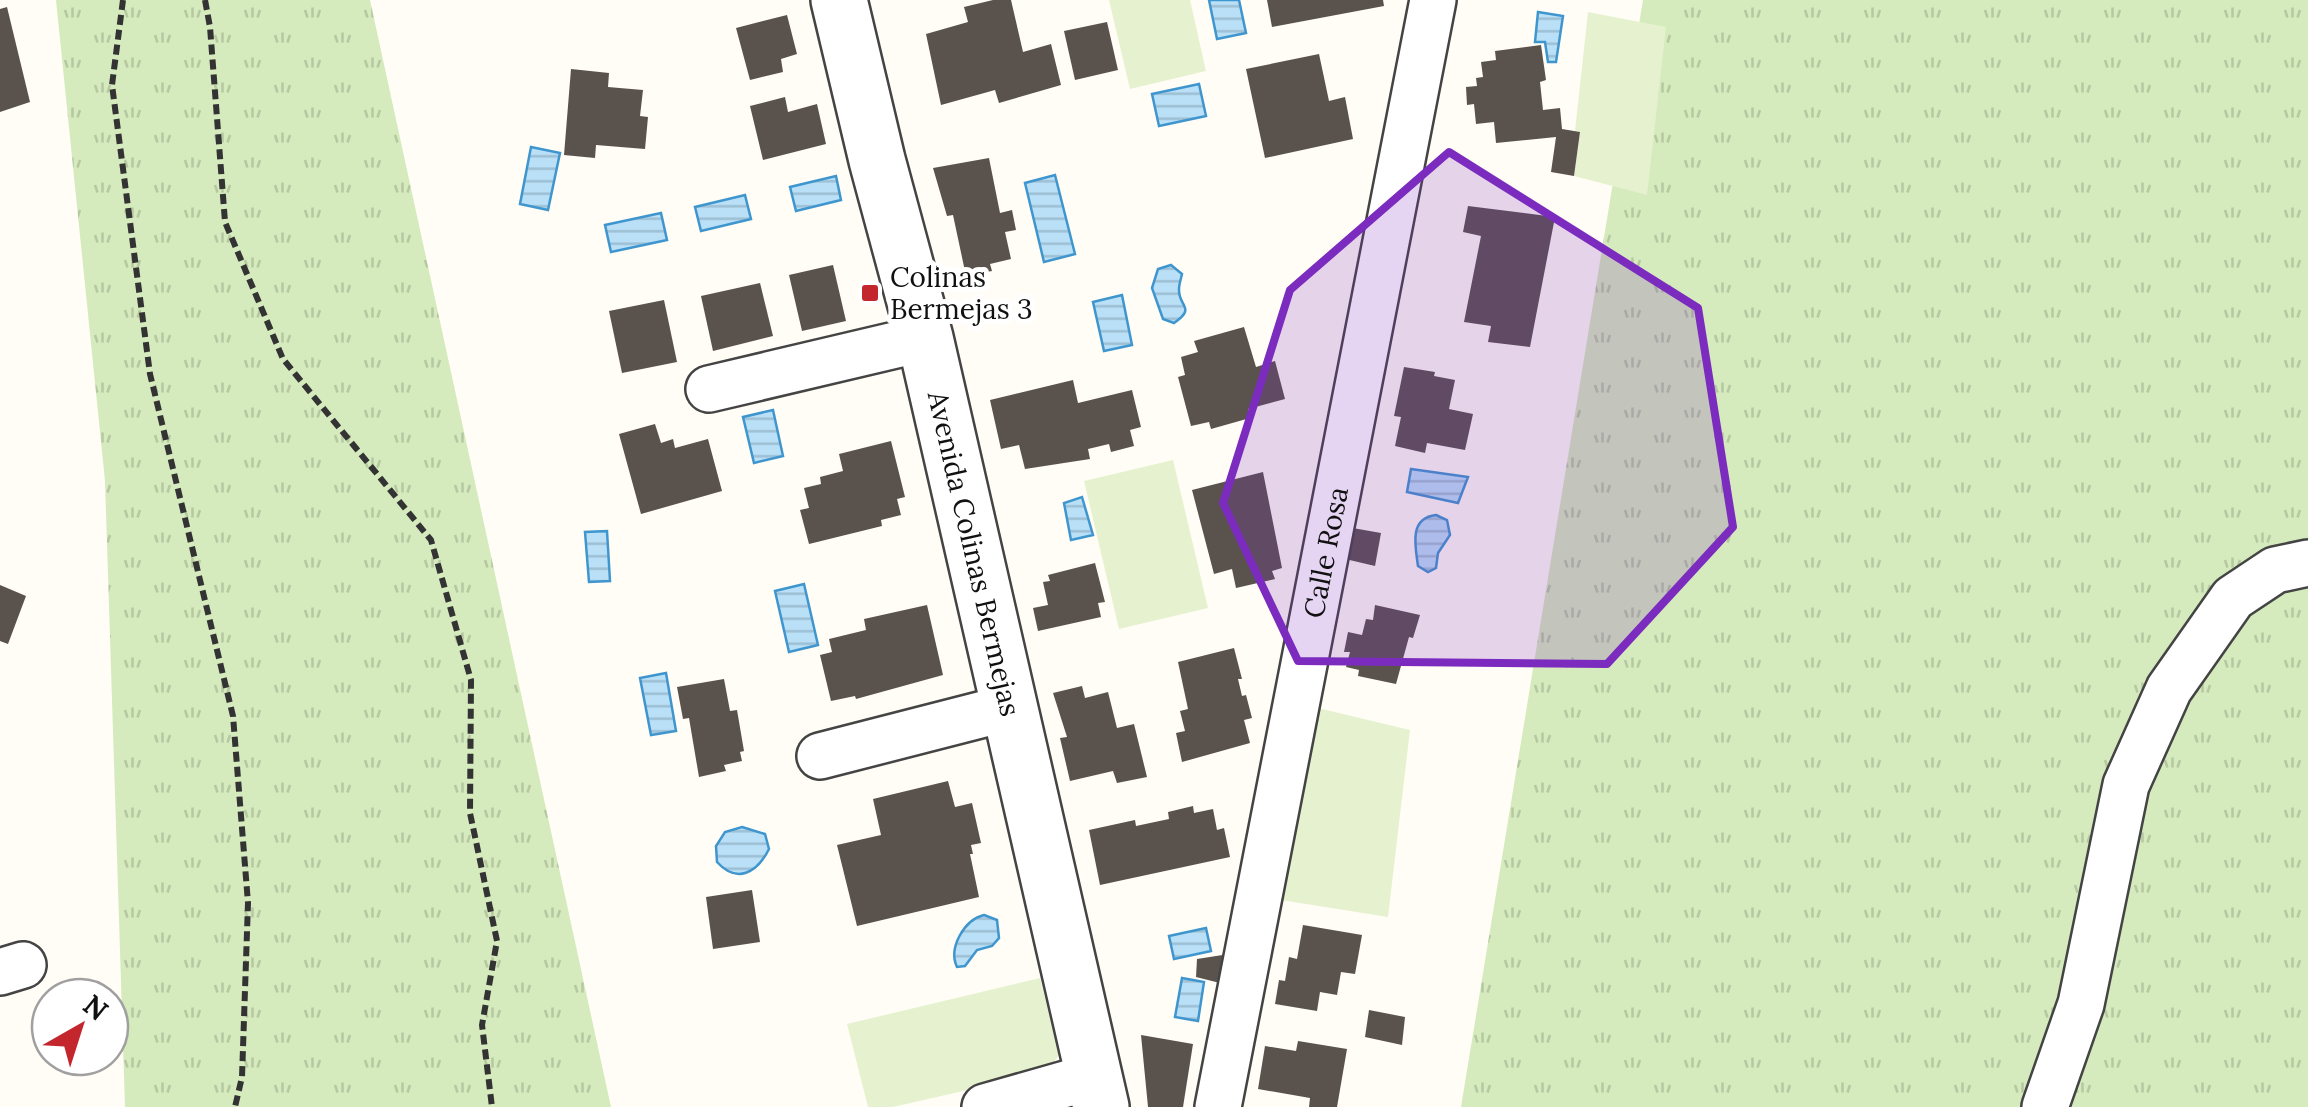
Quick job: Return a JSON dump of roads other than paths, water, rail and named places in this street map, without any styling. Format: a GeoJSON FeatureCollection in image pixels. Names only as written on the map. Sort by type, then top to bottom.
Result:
{"type":"FeatureCollection","features":[{"type":"Feature","properties":{"kind":"street","name":"Avenida Colinas Bermejas"},"geometry":{"type":"LineString","coordinates":[[840,0],[877,160],[925,338],[1098,1092]]}},
{"type":"Feature","properties":{"kind":"street","name":"Calle Rosa"},"geometry":{"type":"LineString","coordinates":[[1218,1107],[1433,0]]}},
{"type":"Feature","properties":{"kind":"street"},"geometry":{"type":"LineString","coordinates":[[709,389],[925,338]]}},
{"type":"Feature","properties":{"kind":"street"},"geometry":{"type":"LineString","coordinates":[[2046,1107],[2080,1004],[2126,786],[2169,689],[2233,598],[2275,570],[2308,563]]}},
{"type":"Feature","properties":{"kind":"street"},"geometry":{"type":"LineString","coordinates":[[820,756],[1011,707]]}},
{"type":"Feature","properties":{"kind":"street"},"geometry":{"type":"LineString","coordinates":[[985,1107],[1098,1092]]}},
{"type":"Feature","properties":{"kind":"water"},"geometry":{"type":"Polygon","coordinates":[[[1209,0],[1239,0],[1246,33],[1217,39],[1209,0]]]}},
{"type":"Feature","properties":{"kind":"water"},"geometry":{"type":"Polygon","coordinates":[[[1538,12],[1563,16],[1556,62],[1548,62],[1545,42],[1535,42],[1538,12]]]}},
{"type":"Feature","properties":{"kind":"water"},"geometry":{"type":"Polygon","coordinates":[[[1199,84],[1206,116],[1159,126],[1152,94],[1199,84]]]}},
{"type":"Feature","properties":{"kind":"water"},"geometry":{"type":"Polygon","coordinates":[[[531,147],[560,153],[548,210],[520,204],[531,147]]]}},
{"type":"Feature","properties":{"kind":"water"},"geometry":{"type":"Polygon","coordinates":[[[1055,175],[1075,254],[1044,262],[1025,183],[1055,175]]]}},
{"type":"Feature","properties":{"kind":"water"},"geometry":{"type":"Polygon","coordinates":[[[836,176],[841,200],[796,211],[790,187],[836,176]]]}},
{"type":"Feature","properties":{"kind":"water"},"geometry":{"type":"Polygon","coordinates":[[[745,195],[751,219],[701,231],[695,207],[745,195]]]}},
{"type":"Feature","properties":{"kind":"water"},"geometry":{"type":"Polygon","coordinates":[[[661,213],[667,240],[611,252],[605,225],[661,213]]]}},
{"type":"Feature","properties":{"kind":"water"},"geometry":{"type":"Polygon","coordinates":[[[1171,265],[1182,274],[1179,295],[1185,310],[1174,323],[1163,319],[1152,288],[1158,269],[1171,265]]]}},
{"type":"Feature","properties":{"kind":"water"},"geometry":{"type":"Polygon","coordinates":[[[1122,295],[1132,345],[1104,351],[1093,302],[1122,295]]]}},
{"type":"Feature","properties":{"kind":"water"},"geometry":{"type":"Polygon","coordinates":[[[773,410],[783,456],[754,463],[743,417],[773,410]]]}},
{"type":"Feature","properties":{"kind":"water"},"geometry":{"type":"Polygon","coordinates":[[[1411,469],[1468,477],[1458,503],[1407,492],[1411,469]]]}},
{"type":"Feature","properties":{"kind":"water"},"geometry":{"type":"Polygon","coordinates":[[[1082,497],[1093,535],[1071,540],[1064,503],[1082,497]]]}},
{"type":"Feature","properties":{"kind":"water"},"geometry":{"type":"Polygon","coordinates":[[[1436,515],[1447,520],[1450,535],[1438,553],[1436,568],[1428,572],[1418,566],[1416,534],[1421,521],[1436,515]]]}},
{"type":"Feature","properties":{"kind":"water"},"geometry":{"type":"Polygon","coordinates":[[[607,531],[610,581],[589,582],[585,532],[607,531]]]}},
{"type":"Feature","properties":{"kind":"water"},"geometry":{"type":"Polygon","coordinates":[[[804,584],[818,645],[789,652],[775,591],[804,584]]]}},
{"type":"Feature","properties":{"kind":"water"},"geometry":{"type":"Polygon","coordinates":[[[666,673],[676,731],[651,735],[640,678],[666,673]]]}},
{"type":"Feature","properties":{"kind":"water"},"geometry":{"type":"Polygon","coordinates":[[[742,827],[765,834],[769,849],[753,869],[739,874],[717,862],[716,846],[725,832],[742,827]]]}},
{"type":"Feature","properties":{"kind":"water"},"geometry":{"type":"Polygon","coordinates":[[[984,915],[997,920],[999,938],[992,946],[977,950],[965,966],[957,967],[955,952],[960,936],[970,923],[984,915]]]}},
{"type":"Feature","properties":{"kind":"water"},"geometry":{"type":"Polygon","coordinates":[[[1206,928],[1211,951],[1174,959],[1169,936],[1206,928]]]}},
{"type":"Feature","properties":{"kind":"water"},"geometry":{"type":"Polygon","coordinates":[[[1182,978],[1204,982],[1198,1021],[1175,1017],[1182,978]]]}},
{"type":"Feature","properties":{"kind":"place","name":"Colinas Bermejas 3"},"geometry":{"type":"Point","coordinates":[870,293]}}]}
